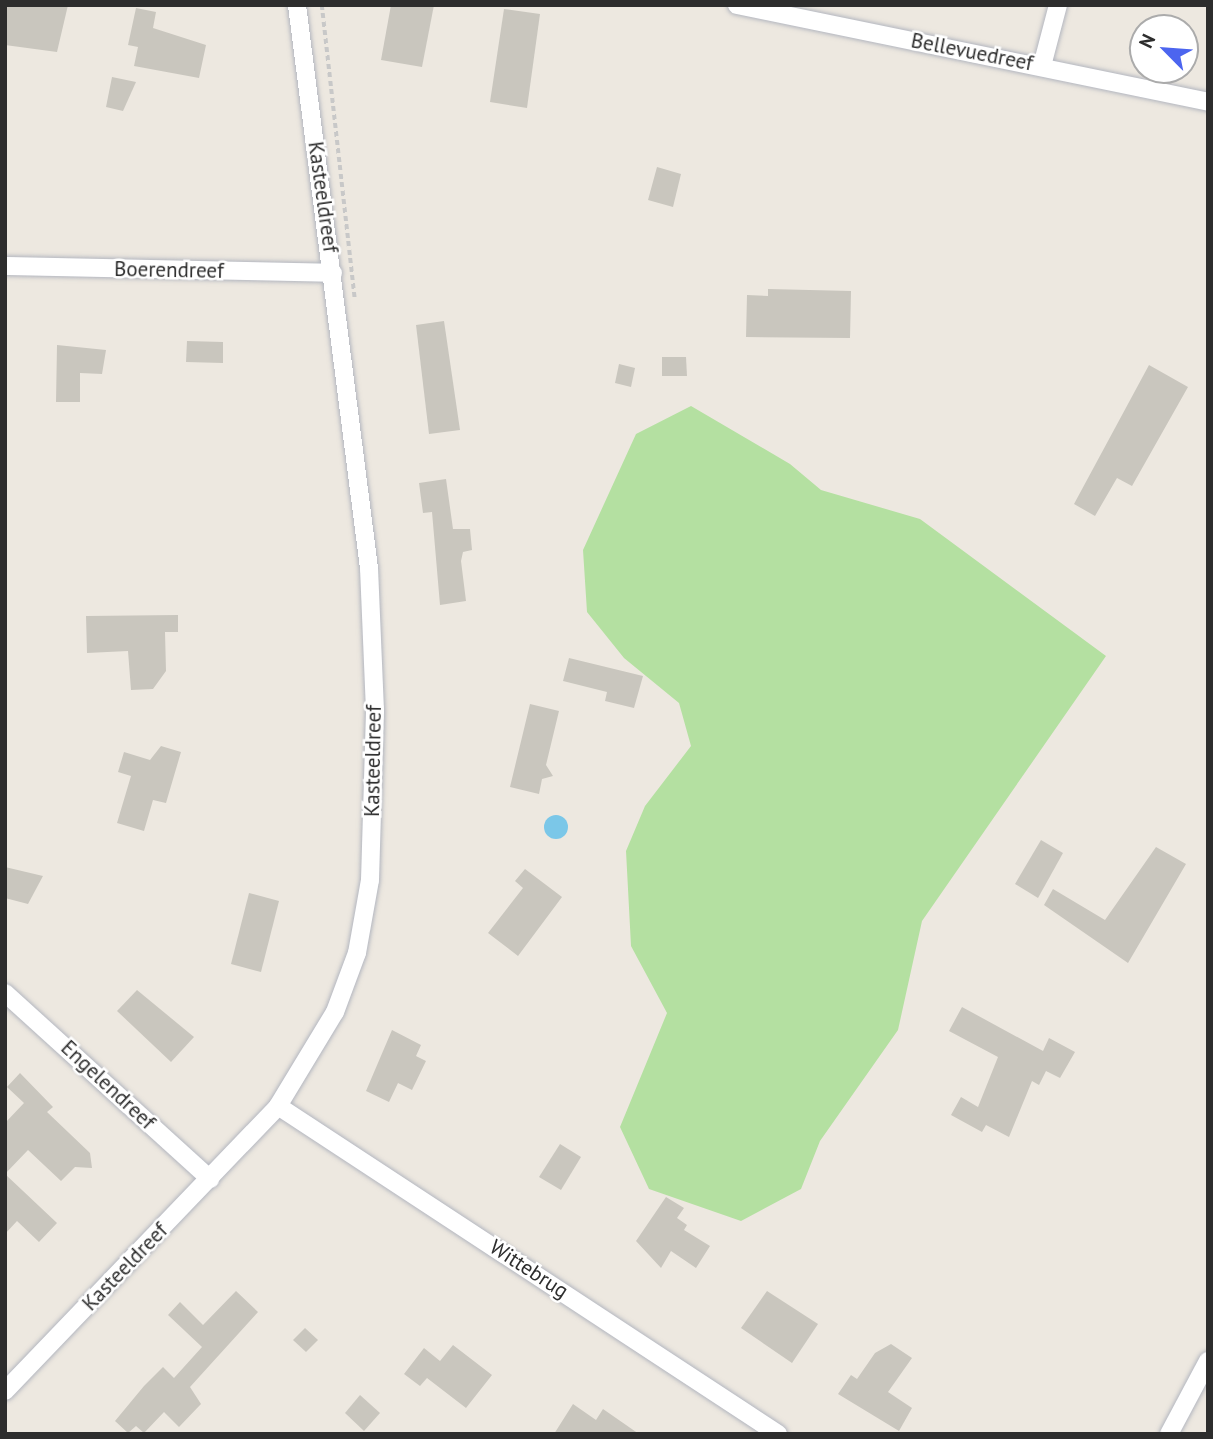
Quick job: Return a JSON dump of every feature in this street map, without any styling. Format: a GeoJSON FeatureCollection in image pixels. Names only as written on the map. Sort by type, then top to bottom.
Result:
{"type":"FeatureCollection","features":[{"type":"Feature","properties":{"kind":"street","name":"Kasteeldreef"},"geometry":{"type":"LineString","coordinates":[[5,1391],[278,1106],[335,1013],[357,953],[370,880],[375,711],[369,568],[297,5]]}},
{"type":"Feature","properties":{"kind":"street","name":"Bellevuedreef"},"geometry":{"type":"LineString","coordinates":[[737,5],[1208,102]]}},
{"type":"Feature","properties":{"kind":"street"},"geometry":{"type":"LineString","coordinates":[[1042,66],[1058,5]]}},
{"type":"Feature","properties":{"kind":"street","name":"Boerendreef"},"geometry":{"type":"LineString","coordinates":[[5,266],[333,273]]}},
{"type":"Feature","properties":{"kind":"street","name":"Engelendreef"},"geometry":{"type":"LineString","coordinates":[[5,992],[210,1179]]}},
{"type":"Feature","properties":{"kind":"street","name":"Wittebrug"},"geometry":{"type":"LineString","coordinates":[[278,1106],[778,1434]]}},
{"type":"Feature","properties":{"kind":"street"},"geometry":{"type":"LineString","coordinates":[[1169,1434],[1208,1361]]}},
{"type":"Feature","properties":{"kind":"path"},"geometry":{"type":"LineString","coordinates":[[322,5],[358,286],[351,310]]}},
{"type":"Feature","properties":{"kind":"green space"},"geometry":{"type":"Polygon","coordinates":[[[691,406],[790,464],[821,490],[920,519],[1106,656],[922,921],[898,1030],[820,1141],[801,1189],[741,1221],[649,1189],[620,1127],[667,1013],[631,946],[626,851],[645,806],[691,746],[679,703],[624,658],[587,612],[583,550],[636,434],[691,406]]]}},
{"type":"Feature","properties":{"kind":"water"},"geometry":{"type":"Polygon","coordinates":[[[556,815],[565,818],[568,827],[565,836],[556,839],[547,836],[544,827],[547,818],[556,815]]]}},
{"type":"Feature","properties":{"kind":"building"},"geometry":{"type":"Polygon","coordinates":[[[5,5],[68,5],[57,52],[5,45],[5,5]]]}},
{"type":"Feature","properties":{"kind":"building"},"geometry":{"type":"Polygon","coordinates":[[[391,5],[434,5],[422,67],[381,60],[391,5]]]}},
{"type":"Feature","properties":{"kind":"building"},"geometry":{"type":"Polygon","coordinates":[[[136,8],[156,12],[153,28],[206,45],[199,78],[134,66],[138,47],[128,45],[136,8]]]}},
{"type":"Feature","properties":{"kind":"building"},"geometry":{"type":"Polygon","coordinates":[[[504,9],[540,14],[527,108],[490,102],[504,9]]]}},
{"type":"Feature","properties":{"kind":"building"},"geometry":{"type":"Polygon","coordinates":[[[112,77],[136,82],[123,111],[106,107],[112,77]]]}},
{"type":"Feature","properties":{"kind":"building"},"geometry":{"type":"Polygon","coordinates":[[[657,167],[681,174],[673,207],[648,200],[657,167]]]}},
{"type":"Feature","properties":{"kind":"building"},"geometry":{"type":"Polygon","coordinates":[[[768,289],[851,291],[850,338],[746,337],[747,295],[768,296],[768,289]]]}},
{"type":"Feature","properties":{"kind":"building"},"geometry":{"type":"Polygon","coordinates":[[[444,321],[460,430],[429,434],[416,325],[444,321]]]}},
{"type":"Feature","properties":{"kind":"building"},"geometry":{"type":"Polygon","coordinates":[[[187,341],[223,342],[223,363],[186,362],[187,341]]]}},
{"type":"Feature","properties":{"kind":"building"},"geometry":{"type":"Polygon","coordinates":[[[57,345],[106,350],[102,374],[80,373],[80,402],[56,402],[57,345]]]}},
{"type":"Feature","properties":{"kind":"building"},"geometry":{"type":"Polygon","coordinates":[[[662,357],[686,357],[687,376],[662,376],[662,357]]]}},
{"type":"Feature","properties":{"kind":"building"},"geometry":{"type":"Polygon","coordinates":[[[619,364],[635,368],[631,387],[615,383],[619,364]]]}},
{"type":"Feature","properties":{"kind":"building"},"geometry":{"type":"Polygon","coordinates":[[[1149,365],[1188,387],[1132,486],[1117,478],[1095,516],[1074,504],[1149,365]]]}},
{"type":"Feature","properties":{"kind":"building"},"geometry":{"type":"Polygon","coordinates":[[[446,479],[453,529],[470,529],[472,550],[463,552],[461,561],[466,601],[440,605],[432,512],[423,513],[419,483],[446,479]]]}},
{"type":"Feature","properties":{"kind":"building"},"geometry":{"type":"Polygon","coordinates":[[[178,615],[178,632],[165,632],[166,671],[153,689],[131,690],[128,651],[87,653],[86,616],[178,615]]]}},
{"type":"Feature","properties":{"kind":"building"},"geometry":{"type":"Polygon","coordinates":[[[569,658],[643,676],[634,708],[605,701],[607,692],[563,681],[569,658]]]}},
{"type":"Feature","properties":{"kind":"building"},"geometry":{"type":"Polygon","coordinates":[[[530,704],[559,711],[546,765],[553,776],[542,779],[539,794],[510,787],[530,704]]]}},
{"type":"Feature","properties":{"kind":"building"},"geometry":{"type":"Polygon","coordinates":[[[161,746],[181,752],[166,803],[153,800],[144,831],[117,823],[131,776],[118,772],[124,752],[150,760],[161,746]]]}},
{"type":"Feature","properties":{"kind":"building"},"geometry":{"type":"Polygon","coordinates":[[[1041,840],[1063,853],[1038,898],[1015,884],[1041,840]]]}},
{"type":"Feature","properties":{"kind":"building"},"geometry":{"type":"Polygon","coordinates":[[[1156,847],[1186,864],[1128,963],[1044,905],[1053,889],[1105,920],[1156,847]]]}},
{"type":"Feature","properties":{"kind":"building"},"geometry":{"type":"Polygon","coordinates":[[[5,867],[43,876],[28,904],[5,898],[5,867]]]}},
{"type":"Feature","properties":{"kind":"building"},"geometry":{"type":"Polygon","coordinates":[[[525,869],[562,897],[518,956],[488,933],[523,888],[515,881],[525,869]]]}},
{"type":"Feature","properties":{"kind":"building"},"geometry":{"type":"Polygon","coordinates":[[[249,893],[279,901],[261,972],[231,964],[249,893]]]}},
{"type":"Feature","properties":{"kind":"building"},"geometry":{"type":"Polygon","coordinates":[[[137,990],[194,1037],[171,1062],[117,1011],[137,990]]]}},
{"type":"Feature","properties":{"kind":"building"},"geometry":{"type":"Polygon","coordinates":[[[962,1007],[1043,1051],[1049,1038],[1075,1052],[1060,1078],[1046,1071],[1039,1085],[1032,1081],[1009,1137],[986,1125],[982,1132],[951,1115],[961,1097],[978,1107],[998,1057],[949,1031],[962,1007]]]}},
{"type":"Feature","properties":{"kind":"building"},"geometry":{"type":"Polygon","coordinates":[[[392,1030],[421,1045],[416,1056],[426,1061],[412,1090],[398,1083],[389,1102],[366,1091],[392,1030]]]}},
{"type":"Feature","properties":{"kind":"building"},"geometry":{"type":"Polygon","coordinates":[[[20,1073],[53,1107],[47,1112],[90,1153],[92,1168],[75,1167],[61,1181],[28,1150],[5,1174],[5,1123],[24,1103],[7,1087],[20,1073]]]}},
{"type":"Feature","properties":{"kind":"building"},"geometry":{"type":"Polygon","coordinates":[[[560,1144],[581,1157],[561,1190],[539,1177],[560,1144]]]}},
{"type":"Feature","properties":{"kind":"building"},"geometry":{"type":"Polygon","coordinates":[[[5,1174],[57,1223],[39,1242],[17,1221],[5,1234],[5,1174]]]}},
{"type":"Feature","properties":{"kind":"building"},"geometry":{"type":"Polygon","coordinates":[[[666,1197],[684,1208],[677,1218],[687,1225],[684,1230],[710,1246],[696,1268],[671,1251],[661,1268],[636,1241],[666,1197]]]}},
{"type":"Feature","properties":{"kind":"building"},"geometry":{"type":"Polygon","coordinates":[[[236,1291],[258,1312],[190,1387],[201,1404],[179,1427],[164,1412],[144,1433],[136,1426],[128,1433],[115,1421],[144,1386],[163,1367],[174,1378],[202,1347],[168,1315],[180,1302],[203,1325],[236,1291]]]}},
{"type":"Feature","properties":{"kind":"building"},"geometry":{"type":"Polygon","coordinates":[[[767,1291],[818,1324],[792,1363],[741,1328],[767,1291]]]}},
{"type":"Feature","properties":{"kind":"building"},"geometry":{"type":"Polygon","coordinates":[[[305,1328],[318,1340],[306,1352],[293,1340],[305,1328]]]}},
{"type":"Feature","properties":{"kind":"building"},"geometry":{"type":"Polygon","coordinates":[[[891,1344],[912,1358],[888,1392],[912,1408],[899,1431],[838,1394],[851,1375],[857,1379],[875,1353],[891,1344]]]}},
{"type":"Feature","properties":{"kind":"building"},"geometry":{"type":"Polygon","coordinates":[[[453,1345],[492,1375],[466,1408],[427,1378],[420,1386],[404,1374],[424,1348],[440,1361],[453,1345]]]}},
{"type":"Feature","properties":{"kind":"building"},"geometry":{"type":"Polygon","coordinates":[[[360,1395],[380,1413],[364,1431],[345,1413],[360,1395]]]}},
{"type":"Feature","properties":{"kind":"building"},"geometry":{"type":"Polygon","coordinates":[[[573,1404],[596,1420],[603,1409],[639,1434],[554,1434],[573,1404]]]}}]}
